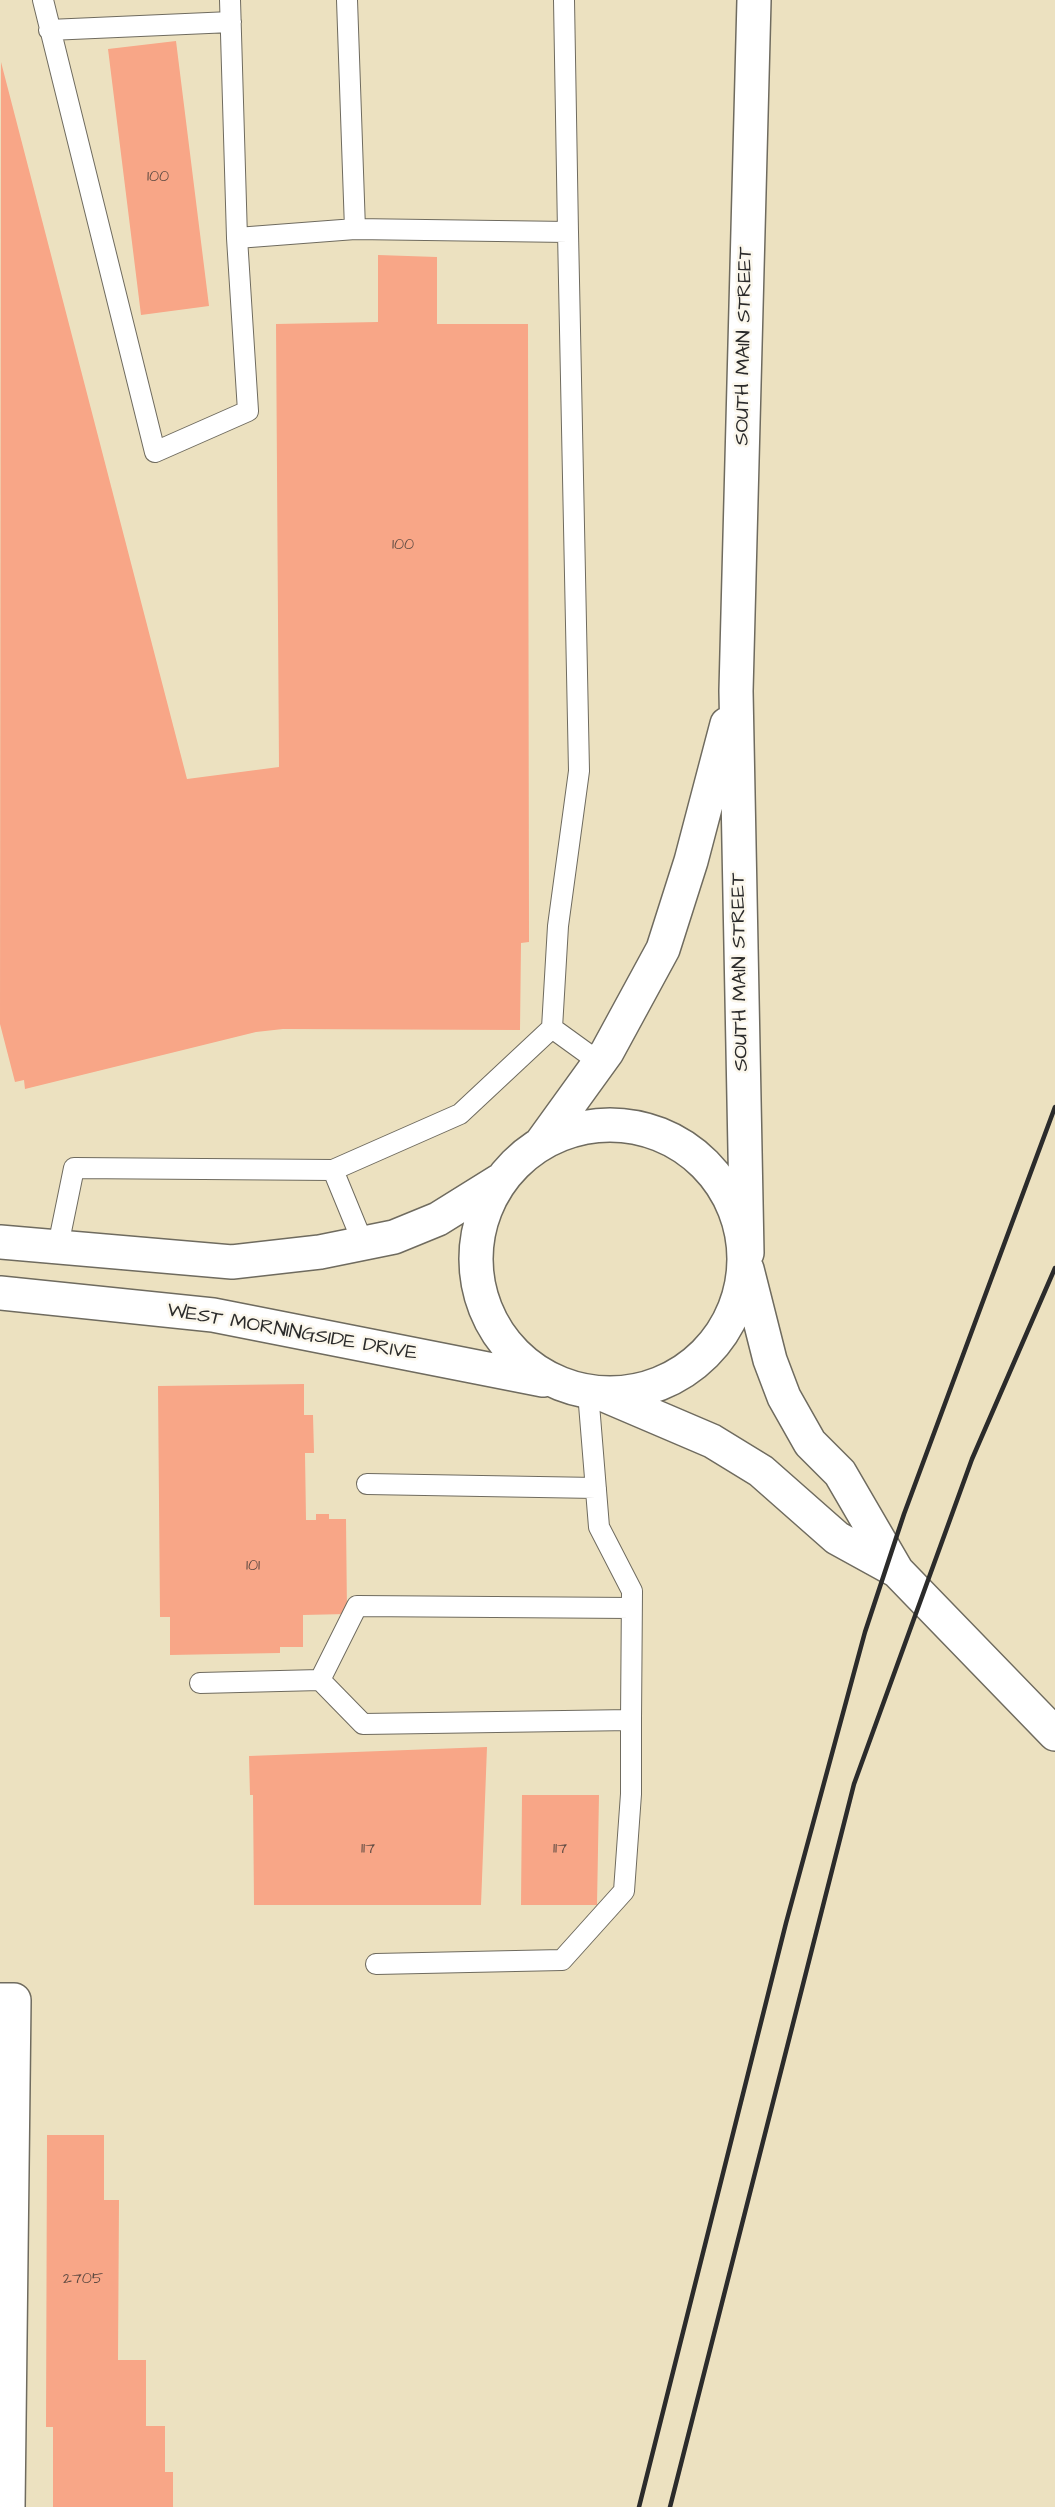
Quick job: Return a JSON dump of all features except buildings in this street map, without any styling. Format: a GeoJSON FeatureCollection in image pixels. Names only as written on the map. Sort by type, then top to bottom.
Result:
{"type":"FeatureCollection","features":[{"type":"Feature","properties":{"kind":"street","name":"SOUTH MAIN STREET"},"geometry":{"type":"LineString","coordinates":[[746,1257],[736,691],[754,0]]}},
{"type":"Feature","properties":{"kind":"street","name":"SOUTH MAIN STREET"},"geometry":{"type":"LineString","coordinates":[[542,1142],[607,1052],[663,949],[691,861],[736,691]]}},
{"type":"Feature","properties":{"kind":"street"},"geometry":{"type":"LineString","coordinates":[[0,1242],[232,1262],[320,1252],[393,1237],[438,1219],[499,1181],[542,1142],[584,1125],[634,1125],[681,1142],[718,1176],[741,1220],[746,1257],[770,1360],[783,1397],[810,1443],[840,1473],[897,1571],[1055,1734]]}},
{"type":"Feature","properties":{"kind":"street"},"geometry":{"type":"LineString","coordinates":[[499,1181],[478,1230],[476,1283],[497,1332],[516,1357],[546,1381]]}},
{"type":"Feature","properties":{"kind":"street"},"geometry":{"type":"LineString","coordinates":[[594,1392],[624,1393],[669,1380],[708,1353],[734,1315],[746,1257]]}},
{"type":"Feature","properties":{"kind":"street","name":"WEST MORNINGSIDE DRIVE"},"geometry":{"type":"LineString","coordinates":[[0,1293],[213,1315],[594,1392]]}},
{"type":"Feature","properties":{"kind":"street"},"geometry":{"type":"LineString","coordinates":[[594,1392],[712,1441],[760,1471],[837,1538],[897,1571]]}},
{"type":"Feature","properties":{"kind":"street"},"geometry":{"type":"LineString","coordinates":[[7,2000],[8,2507]]}},
{"type":"Feature","properties":{"kind":"lane"},"geometry":{"type":"LineString","coordinates":[[43,0],[155,452],[248,411],[237,238],[231,0]]}},
{"type":"Feature","properties":{"kind":"lane"},"geometry":{"type":"LineString","coordinates":[[347,0],[355,229]]}},
{"type":"Feature","properties":{"kind":"lane"},"geometry":{"type":"LineString","coordinates":[[58,1246],[74,1168],[333,1170],[460,1114],[552,1028],[558,926],[579,771],[564,0]]}},
{"type":"Feature","properties":{"kind":"lane"},"geometry":{"type":"LineString","coordinates":[[50,30],[231,22]]}},
{"type":"Feature","properties":{"kind":"lane"},"geometry":{"type":"LineString","coordinates":[[237,238],[355,229],[568,232]]}},
{"type":"Feature","properties":{"kind":"lane"},"geometry":{"type":"LineString","coordinates":[[552,1028],[599,1062]]}},
{"type":"Feature","properties":{"kind":"lane"},"geometry":{"type":"LineString","coordinates":[[333,1170],[363,1243]]}},
{"type":"Feature","properties":{"kind":"lane"},"geometry":{"type":"LineString","coordinates":[[376,1964],[562,1960],[624,1891],[631,1794],[632,1591],[599,1527],[594,1392]]}},
{"type":"Feature","properties":{"kind":"lane"},"geometry":{"type":"LineString","coordinates":[[367,1484],[596,1488]]}},
{"type":"Feature","properties":{"kind":"lane"},"geometry":{"type":"LineString","coordinates":[[320,1680],[357,1606],[631,1608]]}},
{"type":"Feature","properties":{"kind":"lane"},"geometry":{"type":"LineString","coordinates":[[200,1683],[320,1680],[363,1724],[631,1720]]}},
{"type":"Feature","properties":{"kind":"railway"},"geometry":{"type":"LineString","coordinates":[[639,2507],[786,1923],[865,1632],[904,1514],[1055,1107]]}},
{"type":"Feature","properties":{"kind":"railway"},"geometry":{"type":"LineString","coordinates":[[670,2507],[854,1784],[972,1459],[1055,1268]]}}]}
